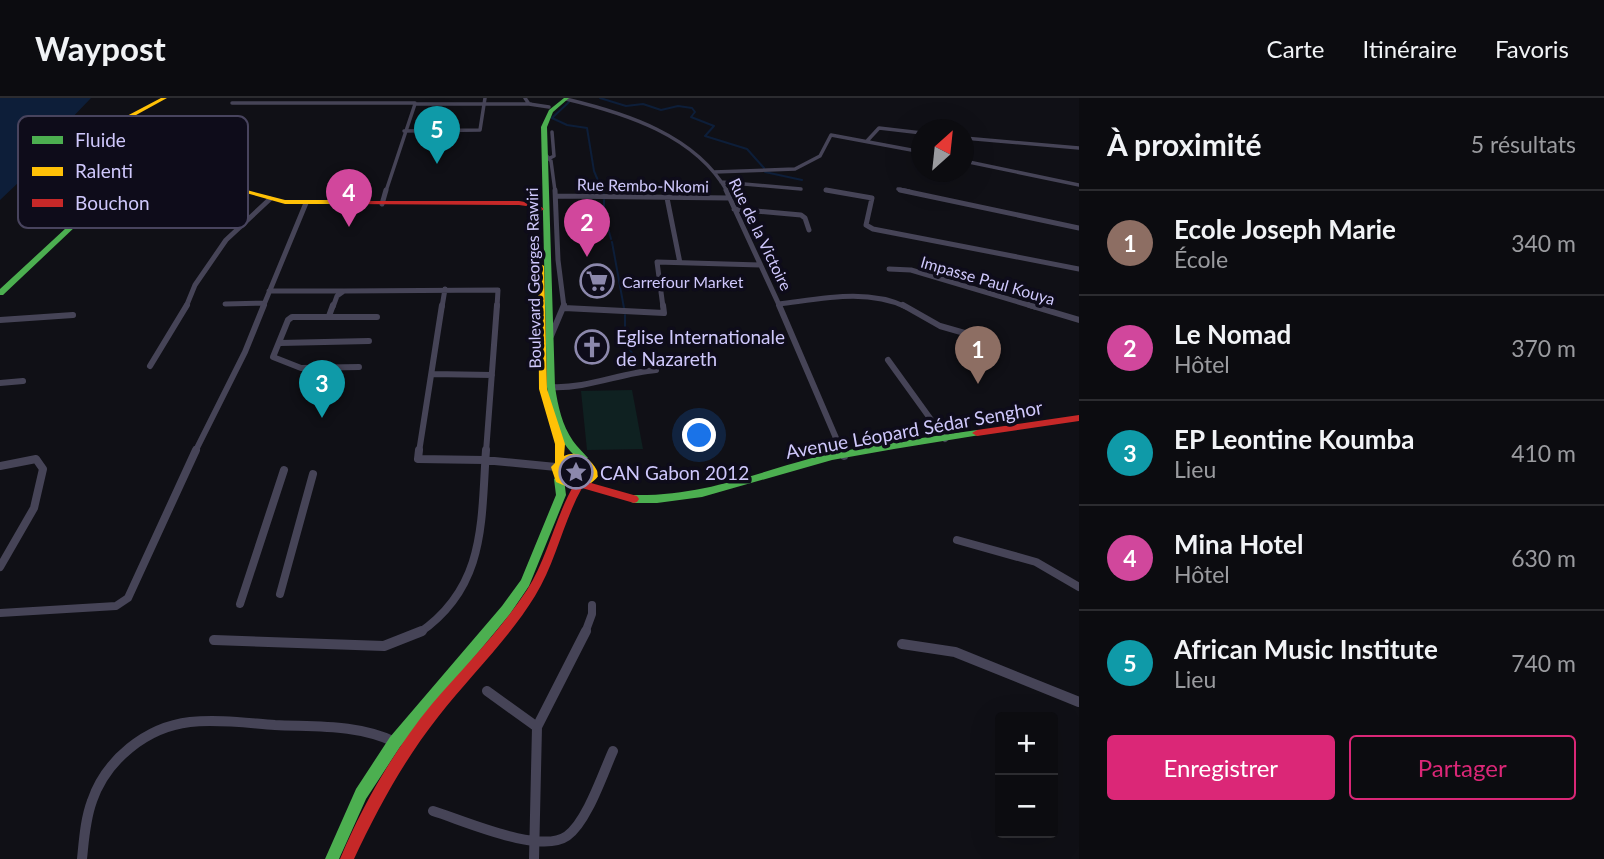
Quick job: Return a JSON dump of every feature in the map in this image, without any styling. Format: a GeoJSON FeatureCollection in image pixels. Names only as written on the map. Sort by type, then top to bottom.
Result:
{"type":"FeatureCollection","features":[{"type":"Feature","properties":{"kind":"main road"},"geometry":{"type":"LineString","coordinates":[[131,116],[165,98]]}},
{"type":"Feature","properties":{"kind":"main road"},"geometry":{"type":"LineString","coordinates":[[549,107],[568,99]]}},
{"type":"Feature","properties":{"kind":"main road","name":"Boulevard Georges Rawiri"},"geometry":{"type":"LineString","coordinates":[[568,99],[554,107],[546,118],[551,387],[565,435],[571,448],[583,458]]}},
{"type":"Feature","properties":{"kind":"main road","name":"Boulevard Georges Rawiri"},"geometry":{"type":"LineString","coordinates":[[549,107],[539,126],[543,389],[545,404],[560,444],[557,464]]}},
{"type":"Feature","properties":{"kind":"main road"},"geometry":{"type":"LineString","coordinates":[[248,192],[270,199],[306,203],[541,204]]}},
{"type":"Feature","properties":{"kind":"main road"},"geometry":{"type":"LineString","coordinates":[[0,293],[70,228]]}},
{"type":"Feature","properties":{"kind":"main road","name":"Avenue Léopard Sédar Senghor"},"geometry":{"type":"LineString","coordinates":[[634,499],[650,502],[676,499],[801,464],[1079,418]]}},
{"type":"Feature","properties":{"kind":"main road"},"geometry":{"type":"LineString","coordinates":[[332,859],[361,794],[395,742],[506,610],[525,583],[561,495],[557,464],[570,457],[583,458],[591,464],[606,485],[634,499]]}},
{"type":"Feature","properties":{"kind":"main road"},"geometry":{"type":"LineString","coordinates":[[347,859],[376,797],[406,749],[534,589],[568,502],[581,485],[592,479],[594,471]]}},
{"type":"Feature","properties":{"kind":"main road"},"geometry":{"type":"LineString","coordinates":[[559,479],[567,485],[581,485],[634,499]]}},
{"type":"Feature","properties":{"kind":"street"},"geometry":{"type":"LineString","coordinates":[[525,98],[531,104]]}},
{"type":"Feature","properties":{"kind":"street","name":"Rue de la Victoire"},"geometry":{"type":"LineString","coordinates":[[568,99],[671,138],[687,147],[714,172],[730,198],[779,304],[844,456]]}},
{"type":"Feature","properties":{"kind":"street"},"geometry":{"type":"LineString","coordinates":[[404,131],[480,130],[485,101]]}},
{"type":"Feature","properties":{"kind":"street"},"geometry":{"type":"LineString","coordinates":[[232,103],[485,101],[549,107]]}},
{"type":"Feature","properties":{"kind":"street"},"geometry":{"type":"LineString","coordinates":[[382,204],[404,131],[416,102]]}},
{"type":"Feature","properties":{"kind":"street"},"geometry":{"type":"LineString","coordinates":[[867,141],[878,128],[911,132]]}},
{"type":"Feature","properties":{"kind":"street"},"geometry":{"type":"LineString","coordinates":[[549,339],[564,309],[558,261],[556,196],[547,156],[554,156],[552,132]]}},
{"type":"Feature","properties":{"kind":"street"},"geometry":{"type":"LineString","coordinates":[[714,172],[795,169],[820,156],[831,135],[911,150]]}},
{"type":"Feature","properties":{"kind":"street"},"geometry":{"type":"LineString","coordinates":[[974,139],[1079,148]]}},
{"type":"Feature","properties":{"kind":"street"},"geometry":{"type":"LineString","coordinates":[[974,163],[1079,184]]}},
{"type":"Feature","properties":{"kind":"street"},"geometry":{"type":"LineString","coordinates":[[721,182],[801,189]]}},
{"type":"Feature","properties":{"kind":"street"},"geometry":{"type":"LineString","coordinates":[[898,189],[1079,228]]}},
{"type":"Feature","properties":{"kind":"street"},"geometry":{"type":"LineString","coordinates":[[826,190],[872,195],[866,225],[873,229],[1079,269]]}},
{"type":"Feature","properties":{"kind":"street","name":"Rue Rembo-Nkomi"},"geometry":{"type":"LineString","coordinates":[[556,196],[730,198]]}},
{"type":"Feature","properties":{"kind":"street"},"geometry":{"type":"LineString","coordinates":[[667,198],[680,263]]}},
{"type":"Feature","properties":{"kind":"street"},"geometry":{"type":"LineString","coordinates":[[248,220],[270,199]]}},
{"type":"Feature","properties":{"kind":"street"},"geometry":{"type":"LineString","coordinates":[[0,613],[116,606],[128,598],[198,446],[239,365],[269,291],[282,267],[289,241],[306,203]]}},
{"type":"Feature","properties":{"kind":"street"},"geometry":{"type":"LineString","coordinates":[[734,209],[801,215],[805,218],[809,230]]}},
{"type":"Feature","properties":{"kind":"street"},"geometry":{"type":"LineString","coordinates":[[150,366],[191,299],[195,285],[226,240],[239,228]]}},
{"type":"Feature","properties":{"kind":"street"},"geometry":{"type":"LineString","coordinates":[[564,309],[664,313],[655,263],[760,265]]}},
{"type":"Feature","properties":{"kind":"street","name":"Impasse Paul Kouya"},"geometry":{"type":"LineString","coordinates":[[889,269],[911,270],[1079,320]]}},
{"type":"Feature","properties":{"kind":"street"},"geometry":{"type":"LineString","coordinates":[[445,289],[418,459],[557,464]]}},
{"type":"Feature","properties":{"kind":"street"},"geometry":{"type":"LineString","coordinates":[[214,640],[384,646],[416,637],[449,607],[466,587],[479,546],[498,290],[269,291]]}},
{"type":"Feature","properties":{"kind":"street"},"geometry":{"type":"LineString","coordinates":[[329,316],[337,296],[344,291]]}},
{"type":"Feature","properties":{"kind":"street"},"geometry":{"type":"LineString","coordinates":[[779,304],[826,297],[877,298],[902,305],[940,326],[968,334]]}},
{"type":"Feature","properties":{"kind":"street"},"geometry":{"type":"LineString","coordinates":[[225,304],[264,303]]}},
{"type":"Feature","properties":{"kind":"street"},"geometry":{"type":"LineString","coordinates":[[0,320],[73,316]]}},
{"type":"Feature","properties":{"kind":"street"},"geometry":{"type":"LineString","coordinates":[[359,367],[307,368],[273,357],[289,319],[377,317]]}},
{"type":"Feature","properties":{"kind":"street"},"geometry":{"type":"LineString","coordinates":[[280,342],[369,341]]}},
{"type":"Feature","properties":{"kind":"street"},"geometry":{"type":"LineString","coordinates":[[888,360],[945,439]]}},
{"type":"Feature","properties":{"kind":"street"},"geometry":{"type":"LineString","coordinates":[[551,387],[579,386],[602,382],[631,372],[656,370]]}},
{"type":"Feature","properties":{"kind":"street"},"geometry":{"type":"LineString","coordinates":[[432,374],[492,375]]}},
{"type":"Feature","properties":{"kind":"street"},"geometry":{"type":"LineString","coordinates":[[0,383],[23,382]]}},
{"type":"Feature","properties":{"kind":"street"},"geometry":{"type":"LineString","coordinates":[[0,466],[36,459],[43,469],[40,494],[33,512],[0,567]]}},
{"type":"Feature","properties":{"kind":"street"},"geometry":{"type":"LineString","coordinates":[[240,604],[284,470]]}},
{"type":"Feature","properties":{"kind":"street"},"geometry":{"type":"LineString","coordinates":[[280,594],[313,474]]}},
{"type":"Feature","properties":{"kind":"street"},"geometry":{"type":"LineString","coordinates":[[957,540],[1028,557],[1051,568],[1079,587]]}},
{"type":"Feature","properties":{"kind":"street"},"geometry":{"type":"LineString","coordinates":[[534,859],[537,727],[587,629],[592,605]]}},
{"type":"Feature","properties":{"kind":"street"},"geometry":{"type":"LineString","coordinates":[[902,645],[964,655],[1079,702]]}},
{"type":"Feature","properties":{"kind":"street"},"geometry":{"type":"LineString","coordinates":[[487,691],[537,727]]}},
{"type":"Feature","properties":{"kind":"street"},"geometry":{"type":"LineString","coordinates":[[82,859],[91,806],[102,780],[133,746],[163,728],[188,723],[331,727],[372,732],[395,742]]}},
{"type":"Feature","properties":{"kind":"street"},"geometry":{"type":"LineString","coordinates":[[433,811],[534,842],[558,840],[574,828],[612,751]]}},
{"type":"Feature","properties":{"kind":"shaded area"},"geometry":{"type":"Polygon","coordinates":[[[632,390],[643,449],[587,450],[581,391],[632,390]]]}},
{"type":"Feature","properties":{"kind":"water"},"geometry":{"type":"Polygon","coordinates":[[[0,98],[91,98],[74,116],[18,116],[18,183],[0,200],[0,98]]]}},
{"type":"Feature","properties":{"kind":"waterway"},"geometry":{"type":"LineString","coordinates":[[600,98],[626,106],[643,104],[661,110],[678,106],[692,108],[695,112],[691,117],[714,126],[705,136],[747,149],[764,168]]}},
{"type":"Feature","properties":{"kind":"waterway"},"geometry":{"type":"LineString","coordinates":[[569,102],[552,118],[567,125],[587,128],[594,171],[604,195]]}},
{"type":"Feature","properties":{"kind":"waterway"},"geometry":{"type":"LineString","coordinates":[[765,172],[802,180]]}},
{"type":"Feature","properties":{"kind":"waterway"},"geometry":{"type":"LineString","coordinates":[[604,200],[604,213],[611,239]]}},
{"type":"Feature","properties":{"kind":"waterway"},"geometry":{"type":"LineString","coordinates":[[612,242],[624,308]]}},
{"type":"Feature","properties":{"kind":"waterway"},"geometry":{"type":"LineString","coordinates":[[625,315],[625,342],[632,353]]}},
{"type":"Feature","properties":{"kind":"traffic: fast"},"geometry":{"type":"LineString","coordinates":[[567,98],[551,111],[544,127],[551,387],[554,407],[564,435],[583,458]]}},
{"type":"Feature","properties":{"kind":"traffic: fast"},"geometry":{"type":"LineString","coordinates":[[0,293],[70,228]]}},
{"type":"Feature","properties":{"kind":"traffic: fast"},"geometry":{"type":"LineString","coordinates":[[634,499],[702,493],[832,457],[977,433]]}},
{"type":"Feature","properties":{"kind":"traffic: fast"},"geometry":{"type":"LineString","coordinates":[[332,859],[361,794],[395,742],[506,610],[525,583],[561,495],[559,479]]}},
{"type":"Feature","properties":{"kind":"traffic: slow"},"geometry":{"type":"LineString","coordinates":[[131,116],[165,98]]}},
{"type":"Feature","properties":{"kind":"traffic: slow"},"geometry":{"type":"LineString","coordinates":[[248,192],[285,202],[344,202]]}},
{"type":"Feature","properties":{"kind":"traffic: slow"},"geometry":{"type":"LineString","coordinates":[[541,266],[543,389],[560,444],[559,462]]}},
{"type":"Feature","properties":{"kind":"traffic: slow"},"geometry":{"type":"LineString","coordinates":[[570,457],[586,461],[594,475],[578,485],[559,479],[556,467],[570,457]]}},
{"type":"Feature","properties":{"kind":"traffic: jam"},"geometry":{"type":"LineString","coordinates":[[344,202],[519,203],[535,205],[541,209]]}},
{"type":"Feature","properties":{"kind":"traffic: jam"},"geometry":{"type":"LineString","coordinates":[[977,433],[1079,418]]}},
{"type":"Feature","properties":{"kind":"traffic: jam"},"geometry":{"type":"LineString","coordinates":[[584,485],[634,499]]}},
{"type":"Feature","properties":{"kind":"traffic: jam"},"geometry":{"type":"LineString","coordinates":[[347,859],[374,804],[405,751],[531,593],[578,486]]}},
{"type":"Feature","properties":{"kind":"place","name":"African Music Institute"},"geometry":{"type":"Point","coordinates":[437,164]}},
{"type":"Feature","properties":{"kind":"place","name":"Mina Hotel"},"geometry":{"type":"Point","coordinates":[349,227]}},
{"type":"Feature","properties":{"kind":"place","name":"Le Nomad"},"geometry":{"type":"Point","coordinates":[587,257]}},
{"type":"Feature","properties":{"kind":"place","name":"Carrefour Market"},"geometry":{"type":"Point","coordinates":[597,281]}},
{"type":"Feature","properties":{"kind":"place","name":"Eglise Internationale de Nazareth"},"geometry":{"type":"Point","coordinates":[592,347]}},
{"type":"Feature","properties":{"kind":"place","name":"Ecole Joseph Marie"},"geometry":{"type":"Point","coordinates":[978,384]}},
{"type":"Feature","properties":{"kind":"place","name":"EP Leontine Koumba"},"geometry":{"type":"Point","coordinates":[322,418]}},
{"type":"Feature","properties":{"kind":"place","name":"CAN Gabon 2012"},"geometry":{"type":"Point","coordinates":[576,472]}}]}
